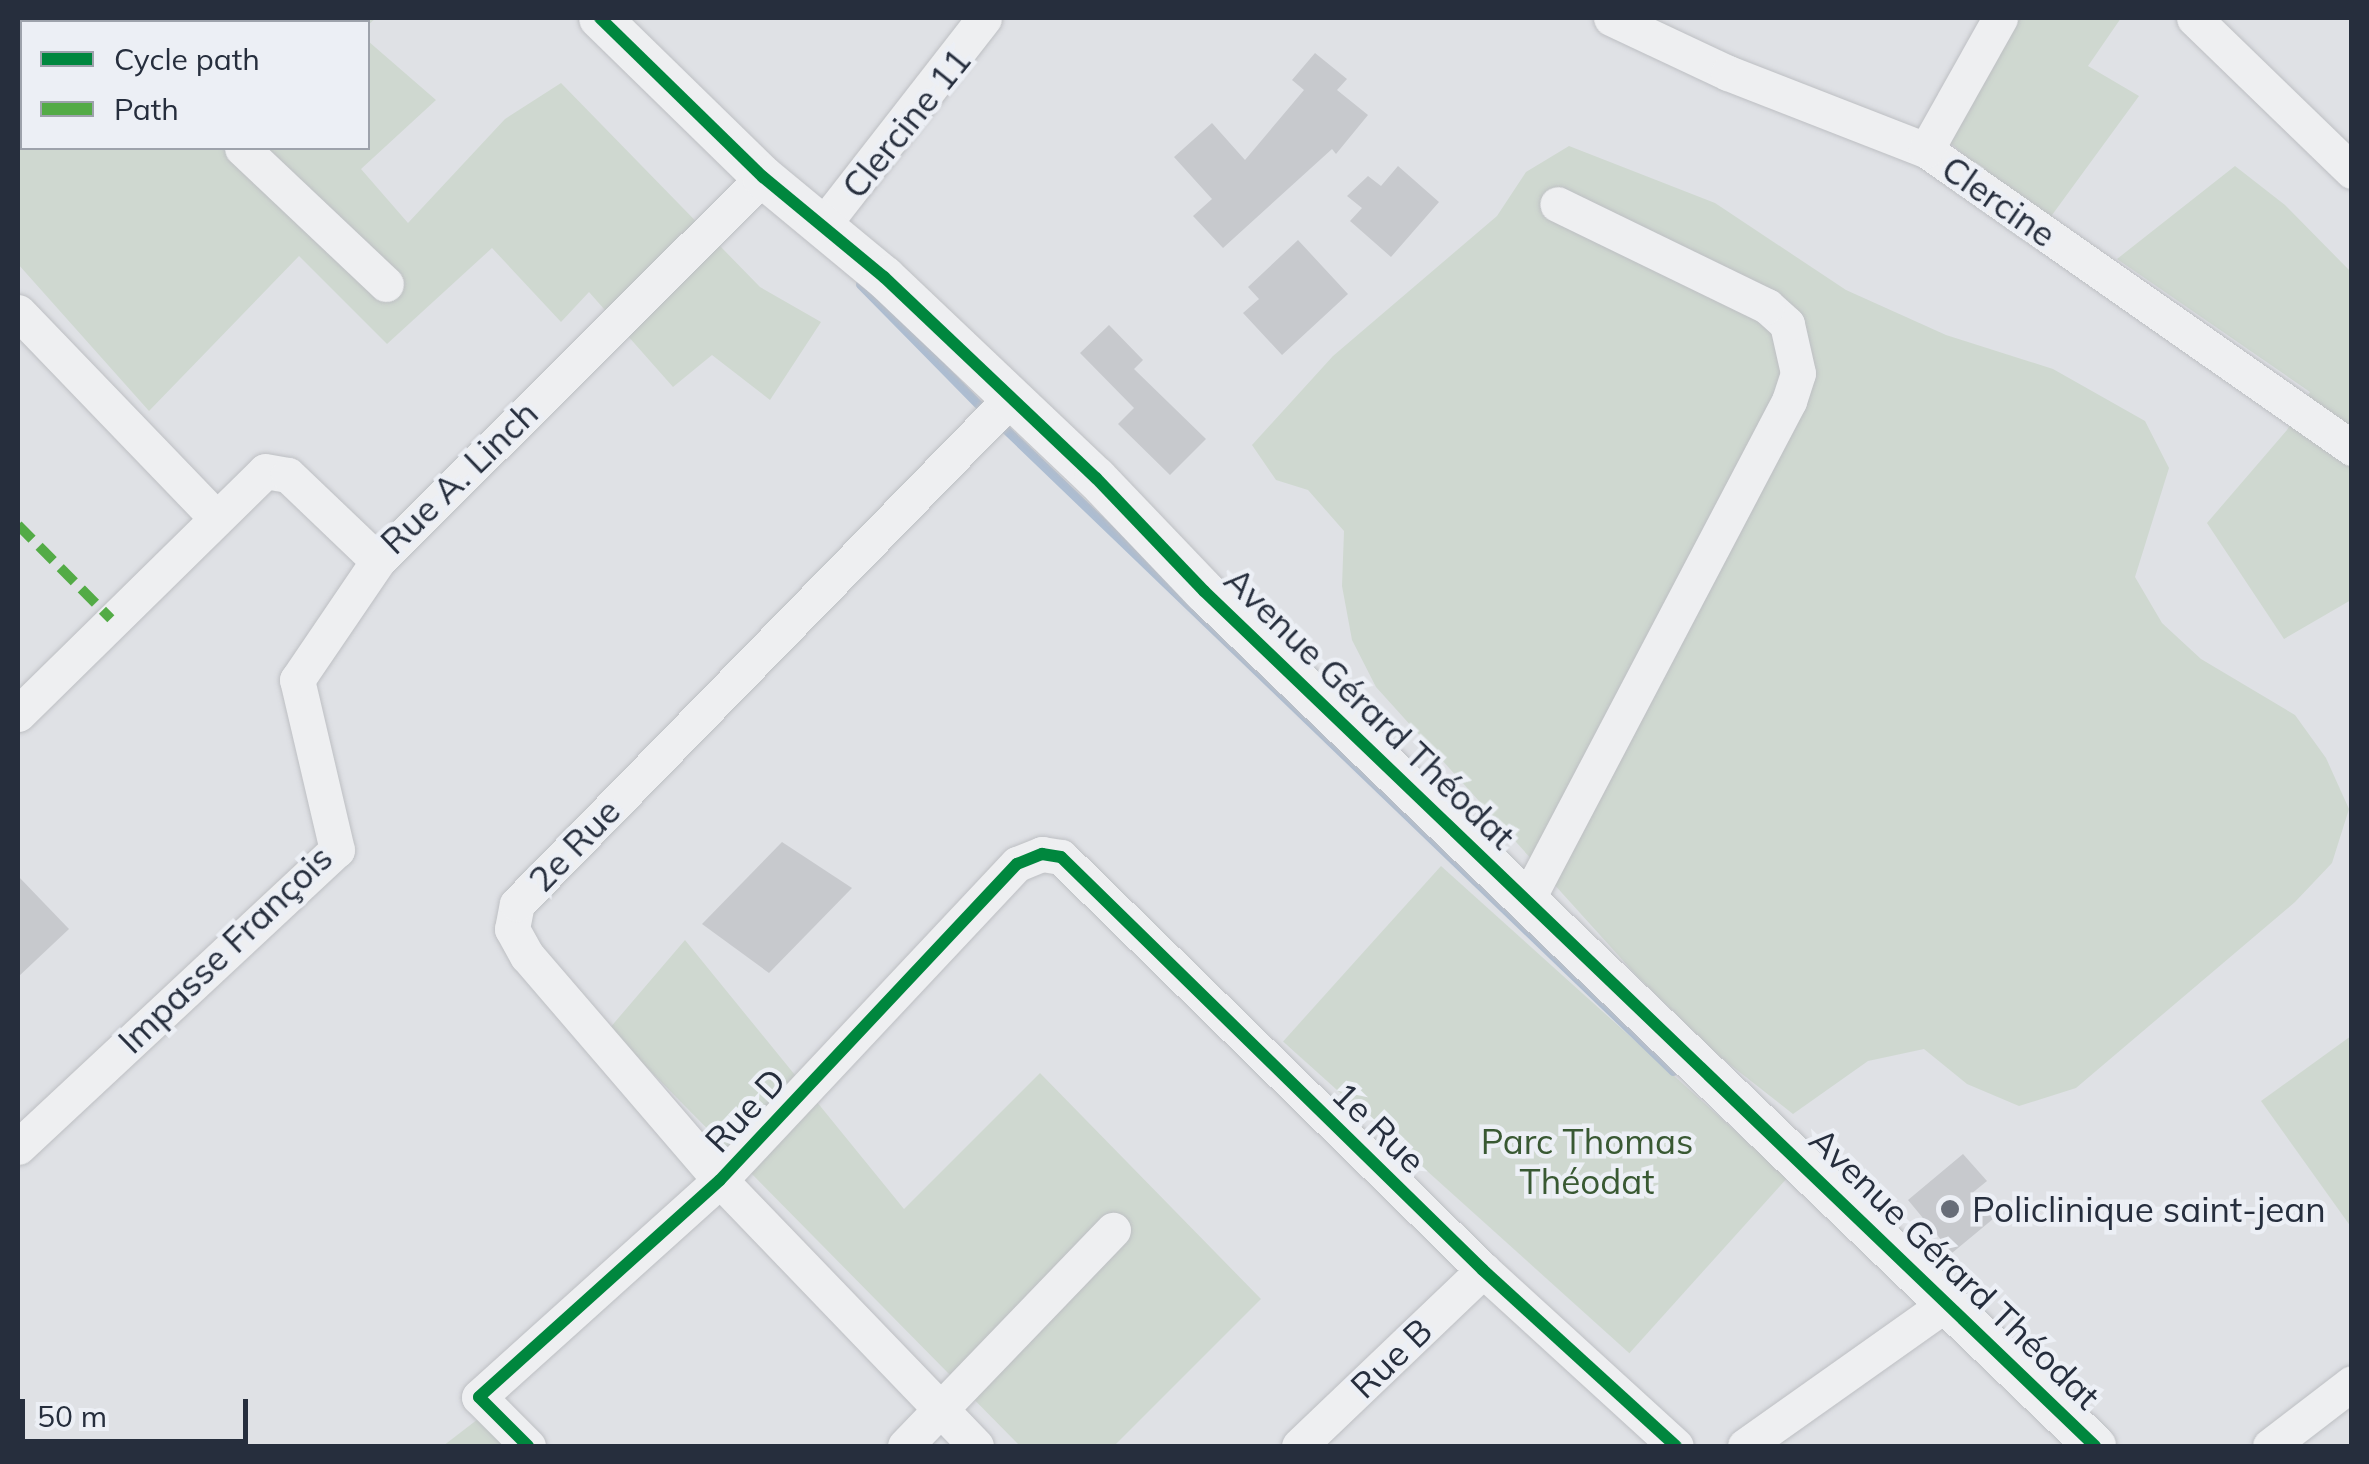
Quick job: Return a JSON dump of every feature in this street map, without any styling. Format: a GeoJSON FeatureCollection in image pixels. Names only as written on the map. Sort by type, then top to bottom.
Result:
{"type":"FeatureCollection","features":[{"type":"Feature","properties":{"kind":"street","name":"Avenue Gérard Théodat"},"geometry":{"type":"LineString","coordinates":[[600,18],[758,182],[823,225],[1010,399],[1950,1301],[2096,1446]]}},
{"type":"Feature","properties":{"kind":"street","name":"Clercine 11"},"geometry":{"type":"LineString","coordinates":[[823,225],[984,18]]}},
{"type":"Feature","properties":{"kind":"street","name":"Clercine"},"geometry":{"type":"LineString","coordinates":[[1611,18],[1728,73],[1926,150],[2352,448]]}},
{"type":"Feature","properties":{"kind":"street"},"geometry":{"type":"LineString","coordinates":[[1926,150],[2000,18]]}},
{"type":"Feature","properties":{"kind":"street"},"geometry":{"type":"LineString","coordinates":[[2194,18],[2352,171]]}},
{"type":"Feature","properties":{"kind":"street"},"geometry":{"type":"LineString","coordinates":[[244,150],[386,284]]}},
{"type":"Feature","properties":{"kind":"street","name":"Rue A. Linch"},"geometry":{"type":"LineString","coordinates":[[18,714],[214,516],[266,471],[276,470],[378,561],[758,182]]}},
{"type":"Feature","properties":{"kind":"street"},"geometry":{"type":"LineString","coordinates":[[1528,900],[1789,402],[1798,373],[1787,324],[1766,306],[1557,204]]}},
{"type":"Feature","properties":{"kind":"street"},"geometry":{"type":"LineString","coordinates":[[18,312],[214,516]]}},
{"type":"Feature","properties":{"kind":"street","name":"2e Rue"},"geometry":{"type":"LineString","coordinates":[[976,1446],[720,1180],[527,956],[512,928],[517,904],[1010,399]]}},
{"type":"Feature","properties":{"kind":"street","name":"Impasse François"},"geometry":{"type":"LineString","coordinates":[[18,1147],[336,850],[298,680],[378,561]]}},
{"type":"Feature","properties":{"kind":"street","name":"Rue D"},"geometry":{"type":"LineString","coordinates":[[528,1446],[480,1397],[720,1180],[1017,864],[1042,854]]}},
{"type":"Feature","properties":{"kind":"street","name":"1e Rue"},"geometry":{"type":"LineString","coordinates":[[1042,854],[1061,857],[1483,1270],[1676,1446]]}},
{"type":"Feature","properties":{"kind":"street"},"geometry":{"type":"LineString","coordinates":[[906,1446],[1114,1230]]}},
{"type":"Feature","properties":{"kind":"street","name":"Rue B"},"geometry":{"type":"LineString","coordinates":[[1298,1446],[1483,1270]]}},
{"type":"Feature","properties":{"kind":"street"},"geometry":{"type":"LineString","coordinates":[[1745,1446],[1950,1301]]}},
{"type":"Feature","properties":{"kind":"street"},"geometry":{"type":"LineString","coordinates":[[2270,1446],[2352,1382]]}},
{"type":"Feature","properties":{"kind":"green space"},"geometry":{"type":"Polygon","coordinates":[[[45,18],[173,18],[173,20],[45,18]]]}},
{"type":"Feature","properties":{"kind":"green space"},"geometry":{"type":"Polygon","coordinates":[[[376,18],[370,23],[370,20],[196,20],[376,18]]]}},
{"type":"Feature","properties":{"kind":"green space"},"geometry":{"type":"Polygon","coordinates":[[[2013,18],[2121,18],[2088,66],[2139,96],[2044,226],[1945,138],[2013,18]]]}},
{"type":"Feature","properties":{"kind":"green space"},"geometry":{"type":"Polygon","coordinates":[[[370,43],[436,100],[361,169],[408,223],[505,119],[561,83],[760,287],[821,322],[770,400],[712,355],[673,387],[589,292],[561,322],[492,248],[387,344],[299,256],[149,411],[18,264],[20,50],[20,150],[370,150],[370,43]]]}},
{"type":"Feature","properties":{"kind":"green space"},"geometry":{"type":"Polygon","coordinates":[[[1569,146],[1715,203],[1846,290],[1946,335],[2053,369],[2145,421],[2169,468],[2135,577],[2162,623],[2201,659],[2295,715],[2326,758],[2349,809],[2332,863],[2295,902],[2076,1088],[2019,1106],[1967,1084],[1924,1049],[1868,1061],[1793,1114],[1719,1056],[1637,976],[1376,687],[1352,640],[1342,586],[1344,531],[1308,490],[1276,480],[1252,445],[1333,356],[1497,216],[1526,172],[1569,146]]]}},
{"type":"Feature","properties":{"kind":"green space"},"geometry":{"type":"Polygon","coordinates":[[[2235,166],[2285,205],[2351,272],[2351,600],[2284,639],[2207,523],[2287,430],[2310,392],[2117,259],[2235,166]]]}},
{"type":"Feature","properties":{"kind":"green space","name":"Parc Thomas Théodat"},"geometry":{"type":"Polygon","coordinates":[[[1441,866],[1787,1178],[1629,1353],[1283,1041],[1441,866]]]}},
{"type":"Feature","properties":{"kind":"green space"},"geometry":{"type":"Polygon","coordinates":[[[685,940],[904,1209],[1040,1073],[1261,1299],[1114,1446],[1020,1446],[609,1029],[685,940]]]}},
{"type":"Feature","properties":{"kind":"green space"},"geometry":{"type":"Polygon","coordinates":[[[2351,1036],[2351,1227],[2261,1101],[2351,1036]]]}},
{"type":"Feature","properties":{"kind":"green space"},"geometry":{"type":"Polygon","coordinates":[[[478,1419],[504,1446],[443,1446],[478,1419]]]}},
{"type":"Feature","properties":{"kind":"building"},"geometry":{"type":"Polygon","coordinates":[[[1315,53],[1347,79],[1337,90],[1368,115],[1336,154],[1332,149],[1223,248],[1193,216],[1212,199],[1174,157],[1212,123],[1245,160],[1304,90],[1292,80],[1315,53]]]}},
{"type":"Feature","properties":{"kind":"building"},"geometry":{"type":"Polygon","coordinates":[[[1398,166],[1439,202],[1391,257],[1350,221],[1362,208],[1347,196],[1368,176],[1381,186],[1398,166]]]}},
{"type":"Feature","properties":{"kind":"building"},"geometry":{"type":"Polygon","coordinates":[[[1298,240],[1348,294],[1282,355],[1243,313],[1259,299],[1248,287],[1298,240]]]}},
{"type":"Feature","properties":{"kind":"building"},"geometry":{"type":"Polygon","coordinates":[[[1109,325],[1143,360],[1134,369],[1206,439],[1170,475],[1118,424],[1134,408],[1080,353],[1109,325]]]}},
{"type":"Feature","properties":{"kind":"building"},"geometry":{"type":"Polygon","coordinates":[[[782,842],[852,888],[769,973],[702,924],[782,842]]]}},
{"type":"Feature","properties":{"kind":"building"},"geometry":{"type":"Polygon","coordinates":[[[18,876],[69,929],[18,977],[18,876]]]}},
{"type":"Feature","properties":{"kind":"building","name":"Policlinique saint-jean"},"geometry":{"type":"Polygon","coordinates":[[[1963,1154],[1987,1181],[1971,1194],[1993,1219],[1952,1253],[1908,1200],[1963,1154]]]}},
{"type":"Feature","properties":{"kind":"waterway"},"geometry":{"type":"LineString","coordinates":[[860,284],[983,409]]}},
{"type":"Feature","properties":{"kind":"waterway"},"geometry":{"type":"LineString","coordinates":[[1001,425],[1673,1071]]}},
{"type":"Feature","properties":{"kind":"marked path"},"geometry":{"type":"LineString","coordinates":[[18,525],[111,619]]}},
{"type":"Feature","properties":{"kind":"cycle path"},"geometry":{"type":"LineString","coordinates":[[600,18],[763,177],[884,277],[1096,478],[1204,591],[2095,1446]]}},
{"type":"Feature","properties":{"kind":"cycle path"},"geometry":{"type":"LineString","coordinates":[[528,1446],[479,1397],[720,1180],[1017,864],[1042,854],[1061,857],[1483,1270],[1676,1446]]}},
{"type":"Feature","properties":{"kind":"place","name":"Policlinique saint-jean"},"geometry":{"type":"Point","coordinates":[1950,1209]}}]}
